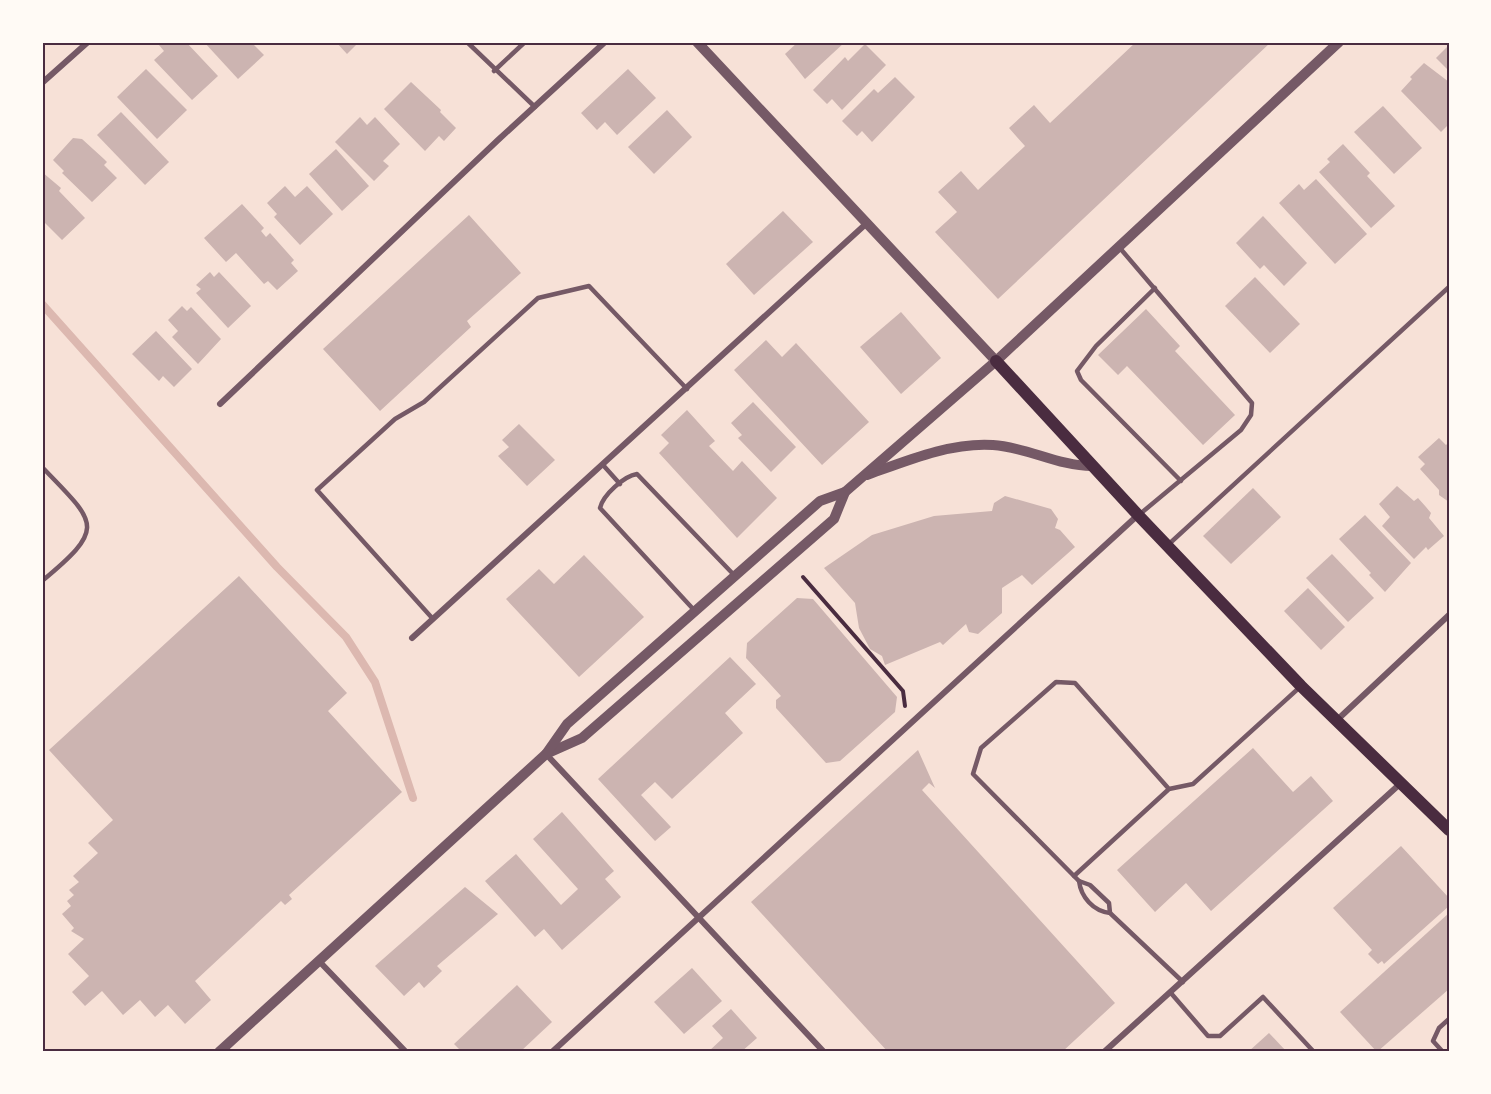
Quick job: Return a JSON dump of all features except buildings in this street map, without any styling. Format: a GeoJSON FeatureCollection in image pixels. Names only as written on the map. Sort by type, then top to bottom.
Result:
{"type":"FeatureCollection","features":[{"type":"Feature","properties":{"kind":"main road"},"geometry":{"type":"LineString","coordinates":[[996,361],[1167,546],[1301,686],[1449,830]]}},
{"type":"Feature","properties":{"kind":"street"},"geometry":{"type":"LineString","coordinates":[[42,83],[88,42]]}},
{"type":"Feature","properties":{"kind":"street"},"geometry":{"type":"LineString","coordinates":[[220,404],[605,42]]}},
{"type":"Feature","properties":{"kind":"street"},"geometry":{"type":"LineString","coordinates":[[697,42],[996,361]]}},
{"type":"Feature","properties":{"kind":"street"},"geometry":{"type":"LineString","coordinates":[[219,1052],[546,754],[567,724],[820,501],[845,492],[996,361],[1118,245],[1339,42]]}},
{"type":"Feature","properties":{"kind":"street"},"geometry":{"type":"LineString","coordinates":[[412,638],[868,222]]}},
{"type":"Feature","properties":{"kind":"street"},"geometry":{"type":"LineString","coordinates":[[862,477],[943,450],[992,445],[1060,462],[1092,466]]}},
{"type":"Feature","properties":{"kind":"street"},"geometry":{"type":"LineString","coordinates":[[546,754],[570,746],[582,738],[834,519],[845,492]]}},
{"type":"Feature","properties":{"kind":"street"},"geometry":{"type":"LineString","coordinates":[[552,1052],[700,919],[1138,515]]}},
{"type":"Feature","properties":{"kind":"street"},"geometry":{"type":"LineString","coordinates":[[1335,721],[1449,615]]}},
{"type":"Feature","properties":{"kind":"street"},"geometry":{"type":"LineString","coordinates":[[546,754],[824,1052]]}},
{"type":"Feature","properties":{"kind":"street"},"geometry":{"type":"LineString","coordinates":[[1104,1052],[1401,783]]}},
{"type":"Feature","properties":{"kind":"street"},"geometry":{"type":"LineString","coordinates":[[318,960],[406,1052]]}},
{"type":"Feature","properties":{"kind":"lane"},"geometry":{"type":"LineString","coordinates":[[467,42],[535,107]]}},
{"type":"Feature","properties":{"kind":"lane"},"geometry":{"type":"LineString","coordinates":[[495,71],[525,42]]}},
{"type":"Feature","properties":{"kind":"lane"},"geometry":{"type":"LineString","coordinates":[[1118,245],[1252,403],[1251,415],[1241,430],[1138,515]]}},
{"type":"Feature","properties":{"kind":"lane"},"geometry":{"type":"LineString","coordinates":[[433,619],[317,490],[394,419],[424,402],[538,298],[589,286],[687,389]]}},
{"type":"Feature","properties":{"kind":"lane"},"geometry":{"type":"LineString","coordinates":[[1167,546],[1449,287]]}},
{"type":"Feature","properties":{"kind":"lane"},"geometry":{"type":"LineString","coordinates":[[1155,288],[1096,346],[1077,371],[1082,380],[1181,481]]}},
{"type":"Feature","properties":{"kind":"lane"},"geometry":{"type":"LineString","coordinates":[[603,465],[620,484]]}},
{"type":"Feature","properties":{"kind":"lane"},"geometry":{"type":"LineString","coordinates":[[42,467],[86,515],[88,533],[76,552],[42,581]]}},
{"type":"Feature","properties":{"kind":"lane"},"geometry":{"type":"LineString","coordinates":[[695,611],[600,508],[602,501],[629,475],[637,474],[735,576]]}},
{"type":"Feature","properties":{"kind":"lane"},"geometry":{"type":"LineString","coordinates":[[1110,913],[1109,903],[1090,885],[1079,881],[974,774],[981,748],[1056,682],[1075,683],[1170,789]]}},
{"type":"Feature","properties":{"kind":"lane"},"geometry":{"type":"LineString","coordinates":[[1074,876],[1170,789],[1193,784],[1301,686]]}},
{"type":"Feature","properties":{"kind":"lane"},"geometry":{"type":"LineString","coordinates":[[1079,881],[1081,893],[1100,912],[1110,913],[1183,982]]}},
{"type":"Feature","properties":{"kind":"lane"},"geometry":{"type":"LineString","coordinates":[[1170,992],[1208,1036],[1220,1036],[1263,997],[1314,1052]]}},
{"type":"Feature","properties":{"kind":"lane"},"geometry":{"type":"LineString","coordinates":[[1443,1052],[1433,1041],[1439,1028],[1449,1019]]}},
{"type":"Feature","properties":{"kind":"path"},"geometry":{"type":"LineString","coordinates":[[803,577],[903,691],[905,706]]}},
{"type":"Feature","properties":{"kind":"waterway"},"geometry":{"type":"LineString","coordinates":[[42,304],[277,567],[346,637],[375,682],[413,798]]}}]}
